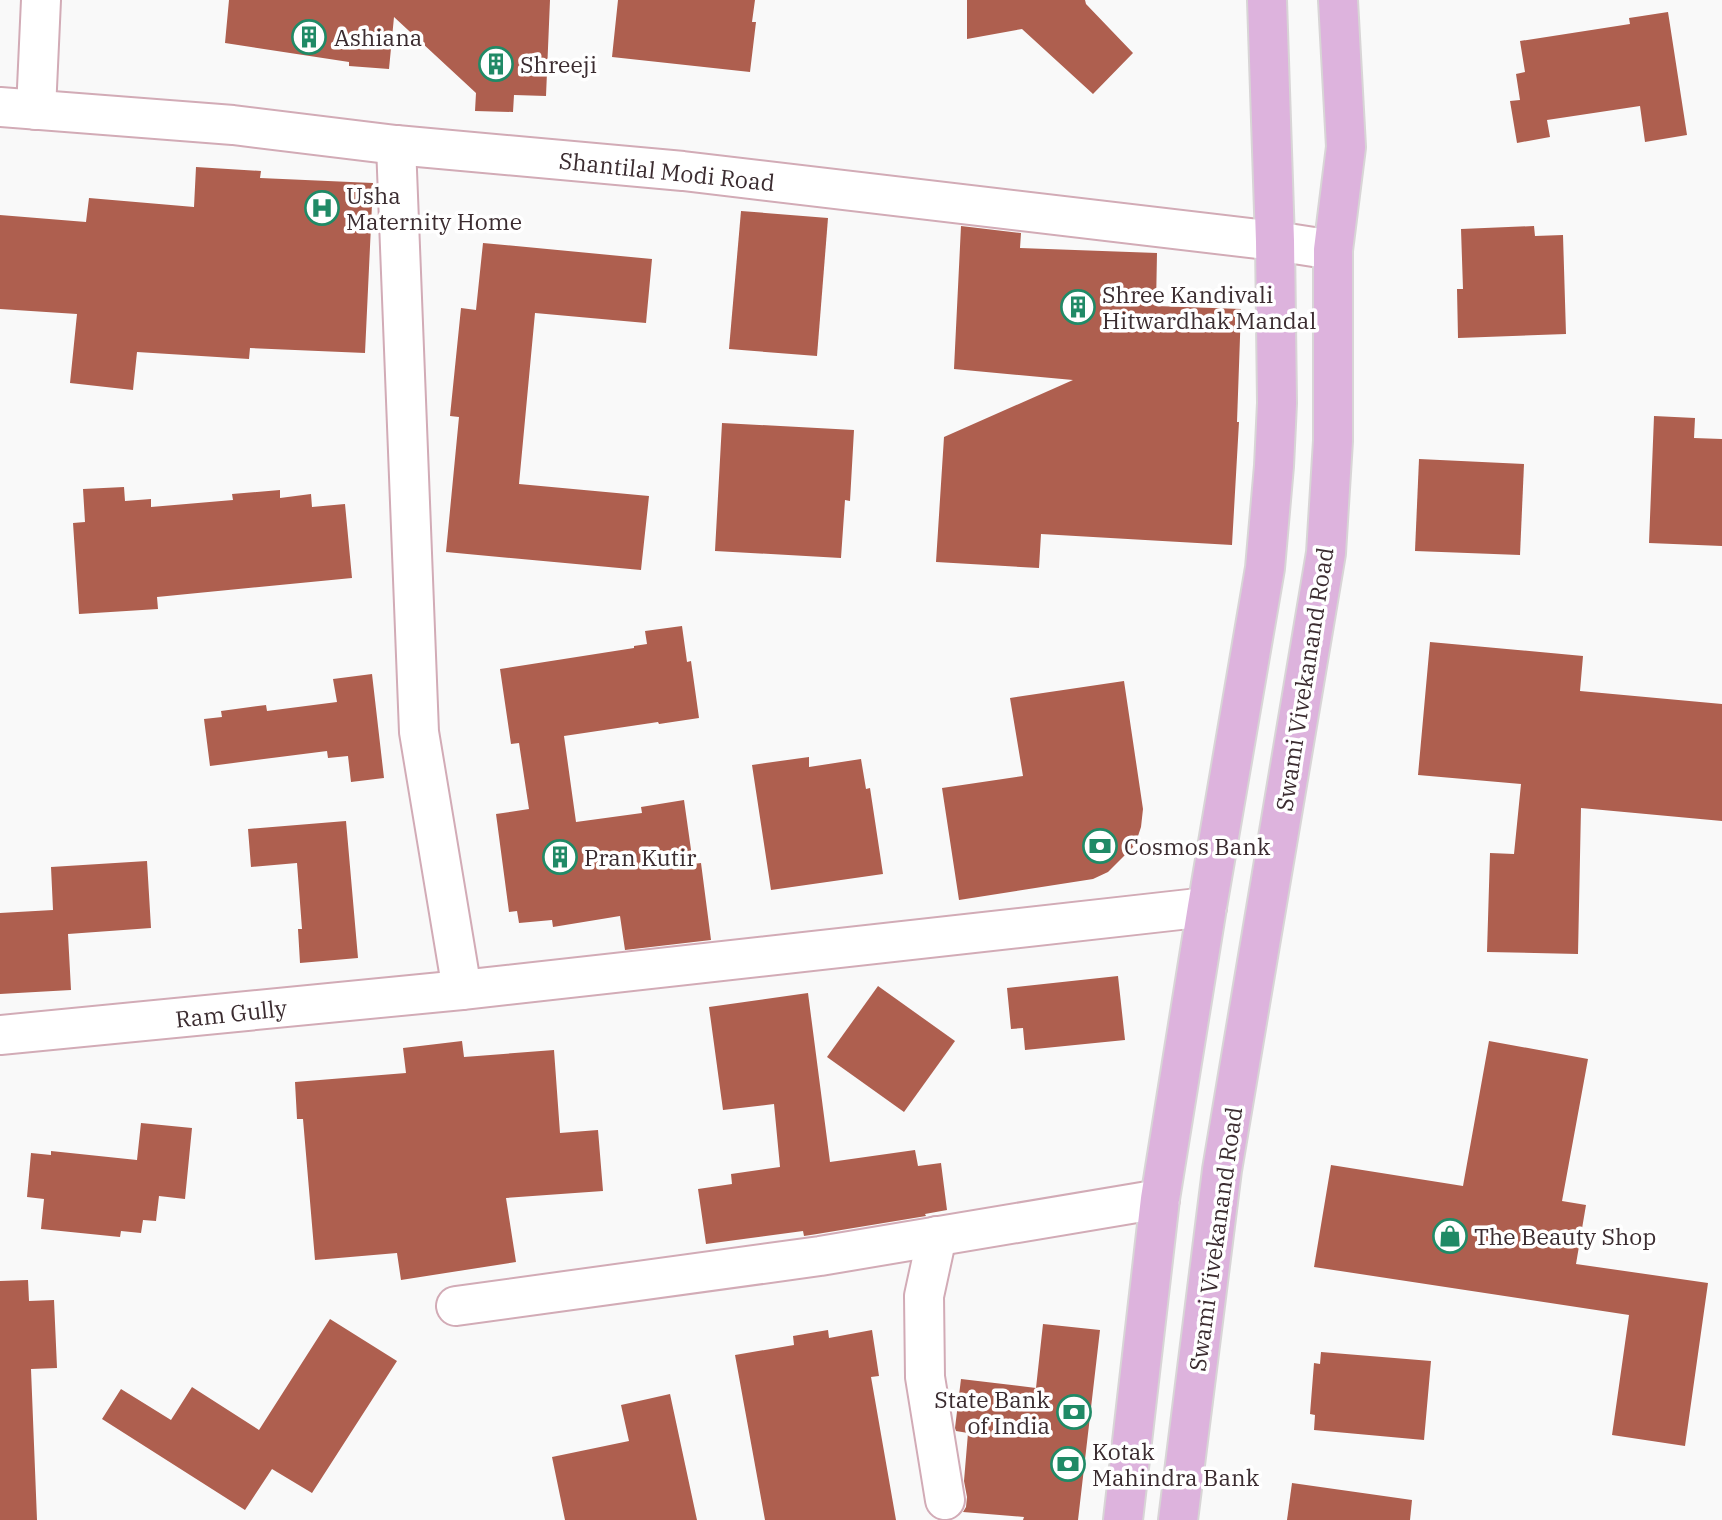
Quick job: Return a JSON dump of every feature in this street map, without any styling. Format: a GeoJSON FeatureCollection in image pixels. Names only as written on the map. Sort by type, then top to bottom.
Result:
{"type":"FeatureCollection","features":[{"type":"Feature","properties":{"kind":"main road"},"geometry":{"type":"LineString","coordinates":[[1123,1520],[1160,1199],[1265,568],[1277,402],[1267,0]]}},
{"type":"Feature","properties":{"kind":"main road","name":"Swami Vivekanand Road"},"geometry":{"type":"LineString","coordinates":[[1178,1520],[1222,1170],[1326,553],[1333,441],[1333,250],[1346,147],[1338,0]]}},
{"type":"Feature","properties":{"kind":"street"},"geometry":{"type":"LineString","coordinates":[[18,109],[41,0]]}},
{"type":"Feature","properties":{"kind":"street","name":"Shantilal Modi Road"},"geometry":{"type":"LineString","coordinates":[[18,109],[233,125],[396,145],[683,171],[1333,250]]}},
{"type":"Feature","properties":{"kind":"street"},"geometry":{"type":"LineString","coordinates":[[396,145],[419,732],[462,990]]}},
{"type":"Feature","properties":{"kind":"street","name":"Ram Gully"},"geometry":{"type":"LineString","coordinates":[[0,1035],[462,990],[1207,907]]}},
{"type":"Feature","properties":{"kind":"street"},"geometry":{"type":"LineString","coordinates":[[456,1306],[820,1256],[1160,1199]]}},
{"type":"Feature","properties":{"kind":"street"},"geometry":{"type":"LineString","coordinates":[[937,1236],[924,1296],[925,1377],[945,1500]]}},
{"type":"Feature","properties":{"kind":"building"},"geometry":{"type":"Polygon","coordinates":[[[229,0],[550,0],[546,96],[514,95],[513,112],[475,111],[476,93],[394,17],[389,69],[349,66],[349,62],[225,43],[229,0]]]}},
{"type":"Feature","properties":{"kind":"building"},"geometry":{"type":"Polygon","coordinates":[[[618,0],[755,0],[752,22],[756,22],[750,72],[612,57],[618,0]]]}},
{"type":"Feature","properties":{"kind":"building"},"geometry":{"type":"Polygon","coordinates":[[[967,0],[1085,0],[1133,53],[1093,94],[1022,29],[967,39],[967,0]]]}},
{"type":"Feature","properties":{"kind":"building"},"geometry":{"type":"Polygon","coordinates":[[[1668,12],[1687,135],[1645,142],[1640,106],[1547,120],[1550,137],[1517,143],[1510,101],[1520,100],[1516,74],[1525,72],[1520,41],[1630,24],[1629,18],[1668,12]]]}},
{"type":"Feature","properties":{"kind":"building"},"geometry":{"type":"Polygon","coordinates":[[[196,167],[261,171],[260,178],[373,183],[365,353],[250,348],[249,359],[137,352],[133,390],[70,383],[77,314],[0,309],[0,215],[86,222],[89,198],[194,207],[196,167]]]}},
{"type":"Feature","properties":{"kind":"building"},"geometry":{"type":"Polygon","coordinates":[[[741,211],[828,218],[817,356],[729,349],[741,211]]]}},
{"type":"Feature","properties":{"kind":"building"},"geometry":{"type":"Polygon","coordinates":[[[961,226],[1021,233],[1020,248],[1157,253],[1156,306],[1241,309],[1239,422],[1232,545],[1041,534],[1039,568],[936,562],[944,437],[1073,380],[954,369],[961,226]]]}},
{"type":"Feature","properties":{"kind":"building"},"geometry":{"type":"Polygon","coordinates":[[[1534,226],[1535,236],[1563,235],[1566,334],[1458,338],[1457,289],[1463,289],[1461,229],[1534,226]]]}},
{"type":"Feature","properties":{"kind":"building"},"geometry":{"type":"Polygon","coordinates":[[[483,243],[652,259],[646,323],[535,313],[519,484],[649,496],[641,570],[446,552],[459,417],[450,416],[461,308],[476,310],[483,243]]]}},
{"type":"Feature","properties":{"kind":"building"},"geometry":{"type":"Polygon","coordinates":[[[1654,416],[1695,418],[1694,438],[1722,439],[1722,546],[1649,543],[1654,416]]]}},
{"type":"Feature","properties":{"kind":"building"},"geometry":{"type":"Polygon","coordinates":[[[722,423],[854,430],[850,501],[845,500],[841,558],[715,551],[722,423]]]}},
{"type":"Feature","properties":{"kind":"building"},"geometry":{"type":"Polygon","coordinates":[[[1419,459],[1524,464],[1520,555],[1415,551],[1419,459]]]}},
{"type":"Feature","properties":{"kind":"building"},"geometry":{"type":"Polygon","coordinates":[[[124,487],[125,501],[151,499],[151,507],[233,500],[232,494],[280,490],[280,498],[311,494],[312,507],[345,504],[352,578],[157,597],[158,609],[79,614],[73,523],[85,522],[83,489],[124,487]]]}},
{"type":"Feature","properties":{"kind":"building"},"geometry":{"type":"Polygon","coordinates":[[[682,626],[687,662],[691,661],[699,718],[564,736],[576,822],[642,813],[641,807],[684,800],[693,864],[701,863],[711,940],[625,950],[620,916],[553,927],[552,920],[519,923],[517,911],[509,912],[496,814],[529,809],[519,743],[511,744],[500,669],[634,648],[647,644],[645,631],[682,626]]]}},
{"type":"Feature","properties":{"kind":"building"},"geometry":{"type":"Polygon","coordinates":[[[1430,642],[1583,656],[1580,691],[1722,704],[1722,821],[1581,808],[1578,954],[1487,952],[1490,853],[1514,854],[1521,784],[1418,775],[1430,642]]]}},
{"type":"Feature","properties":{"kind":"building"},"geometry":{"type":"Polygon","coordinates":[[[372,674],[384,778],[351,782],[348,756],[328,758],[327,751],[210,766],[204,719],[222,717],[221,711],[266,705],[267,711],[337,702],[333,679],[372,674]]]}},
{"type":"Feature","properties":{"kind":"building"},"geometry":{"type":"Polygon","coordinates":[[[1124,681],[1143,809],[1135,845],[1108,872],[1093,879],[959,900],[942,788],[1023,776],[1010,698],[1124,681]]]}},
{"type":"Feature","properties":{"kind":"building"},"geometry":{"type":"Polygon","coordinates":[[[809,757],[809,767],[861,759],[866,789],[870,788],[883,874],[771,890],[752,765],[809,757]]]}},
{"type":"Feature","properties":{"kind":"building"},"geometry":{"type":"Polygon","coordinates":[[[346,821],[358,958],[300,963],[298,929],[302,929],[297,863],[251,867],[248,829],[346,821]]]}},
{"type":"Feature","properties":{"kind":"building"},"geometry":{"type":"Polygon","coordinates":[[[147,861],[151,928],[68,934],[71,990],[0,994],[0,913],[53,910],[51,867],[147,861]]]}},
{"type":"Feature","properties":{"kind":"building"},"geometry":{"type":"Polygon","coordinates":[[[1118,976],[1125,1040],[1025,1050],[1023,1028],[1011,1029],[1007,988],[1118,976]]]}},
{"type":"Feature","properties":{"kind":"building"},"geometry":{"type":"Polygon","coordinates":[[[878,986],[955,1041],[904,1112],[827,1057],[878,986]]]}},
{"type":"Feature","properties":{"kind":"building"},"geometry":{"type":"Polygon","coordinates":[[[808,993],[830,1162],[915,1150],[918,1166],[941,1163],[947,1210],[925,1214],[926,1216],[804,1236],[803,1231],[706,1244],[698,1189],[732,1184],[731,1174],[780,1167],[774,1104],[723,1110],[709,1007],[808,993]]]}},
{"type":"Feature","properties":{"kind":"building"},"geometry":{"type":"Polygon","coordinates":[[[462,1041],[464,1057],[554,1050],[560,1133],[598,1130],[603,1191],[506,1198],[516,1262],[401,1280],[397,1253],[315,1260],[303,1119],[297,1119],[295,1082],[406,1073],[403,1048],[462,1041]]]}},
{"type":"Feature","properties":{"kind":"building"},"geometry":{"type":"Polygon","coordinates":[[[1489,1041],[1588,1059],[1562,1201],[1586,1205],[1576,1264],[1708,1283],[1685,1446],[1612,1435],[1629,1315],[1314,1267],[1331,1165],[1463,1186],[1489,1041]]]}},
{"type":"Feature","properties":{"kind":"building"},"geometry":{"type":"Polygon","coordinates":[[[141,1123],[192,1128],[185,1199],[159,1196],[156,1221],[143,1220],[141,1233],[121,1231],[120,1237],[41,1229],[44,1199],[27,1197],[31,1153],[51,1155],[51,1151],[137,1160],[141,1123]]]}},
{"type":"Feature","properties":{"kind":"building"},"geometry":{"type":"Polygon","coordinates":[[[28,1280],[29,1301],[54,1300],[57,1368],[31,1369],[37,1520],[0,1520],[0,1281],[28,1280]]]}},
{"type":"Feature","properties":{"kind":"building"},"geometry":{"type":"Polygon","coordinates":[[[330,1319],[397,1361],[312,1493],[272,1469],[245,1510],[102,1419],[121,1389],[171,1420],[192,1387],[259,1430],[330,1319]]]}},
{"type":"Feature","properties":{"kind":"building"},"geometry":{"type":"Polygon","coordinates":[[[1043,1324],[1100,1330],[1078,1520],[1023,1520],[1024,1517],[963,1512],[967,1497],[964,1481],[968,1433],[956,1431],[955,1428],[961,1379],[1036,1388],[1043,1324]]]}},
{"type":"Feature","properties":{"kind":"building"},"geometry":{"type":"Polygon","coordinates":[[[828,1330],[829,1338],[872,1330],[879,1376],[871,1377],[896,1520],[765,1520],[735,1355],[794,1345],[793,1336],[828,1330]]]}},
{"type":"Feature","properties":{"kind":"building"},"geometry":{"type":"Polygon","coordinates":[[[1321,1352],[1431,1361],[1424,1440],[1314,1430],[1315,1415],[1310,1414],[1314,1363],[1320,1364],[1321,1352]]]}},
{"type":"Feature","properties":{"kind":"building"},"geometry":{"type":"Polygon","coordinates":[[[670,1394],[697,1520],[565,1520],[552,1457],[629,1441],[621,1405],[670,1394]]]}},
{"type":"Feature","properties":{"kind":"building"},"geometry":{"type":"Polygon","coordinates":[[[1292,1483],[1412,1500],[1410,1520],[1287,1520],[1292,1483]]]}},
{"type":"Feature","properties":{"kind":"place","name":"Ashiana"},"geometry":{"type":"Point","coordinates":[309,37]}},
{"type":"Feature","properties":{"kind":"place","name":"Shreeji"},"geometry":{"type":"Point","coordinates":[496,64]}},
{"type":"Feature","properties":{"kind":"place","name":"Usha Maternity Home"},"geometry":{"type":"Point","coordinates":[322,208]}},
{"type":"Feature","properties":{"kind":"place","name":"Shree Kandivali Hitwardhak Mandal"},"geometry":{"type":"Point","coordinates":[1078,307]}},
{"type":"Feature","properties":{"kind":"place","name":"Cosmos Bank"},"geometry":{"type":"Point","coordinates":[1100,846]}},
{"type":"Feature","properties":{"kind":"place","name":"Pran Kutir"},"geometry":{"type":"Point","coordinates":[560,857]}},
{"type":"Feature","properties":{"kind":"place","name":"The Beauty Shop"},"geometry":{"type":"Point","coordinates":[1450,1236]}},
{"type":"Feature","properties":{"kind":"place","name":"State Bank of India"},"geometry":{"type":"Point","coordinates":[1074,1412]}},
{"type":"Feature","properties":{"kind":"place","name":"Kotak Mahindra Bank"},"geometry":{"type":"Point","coordinates":[1068,1464]}}]}
